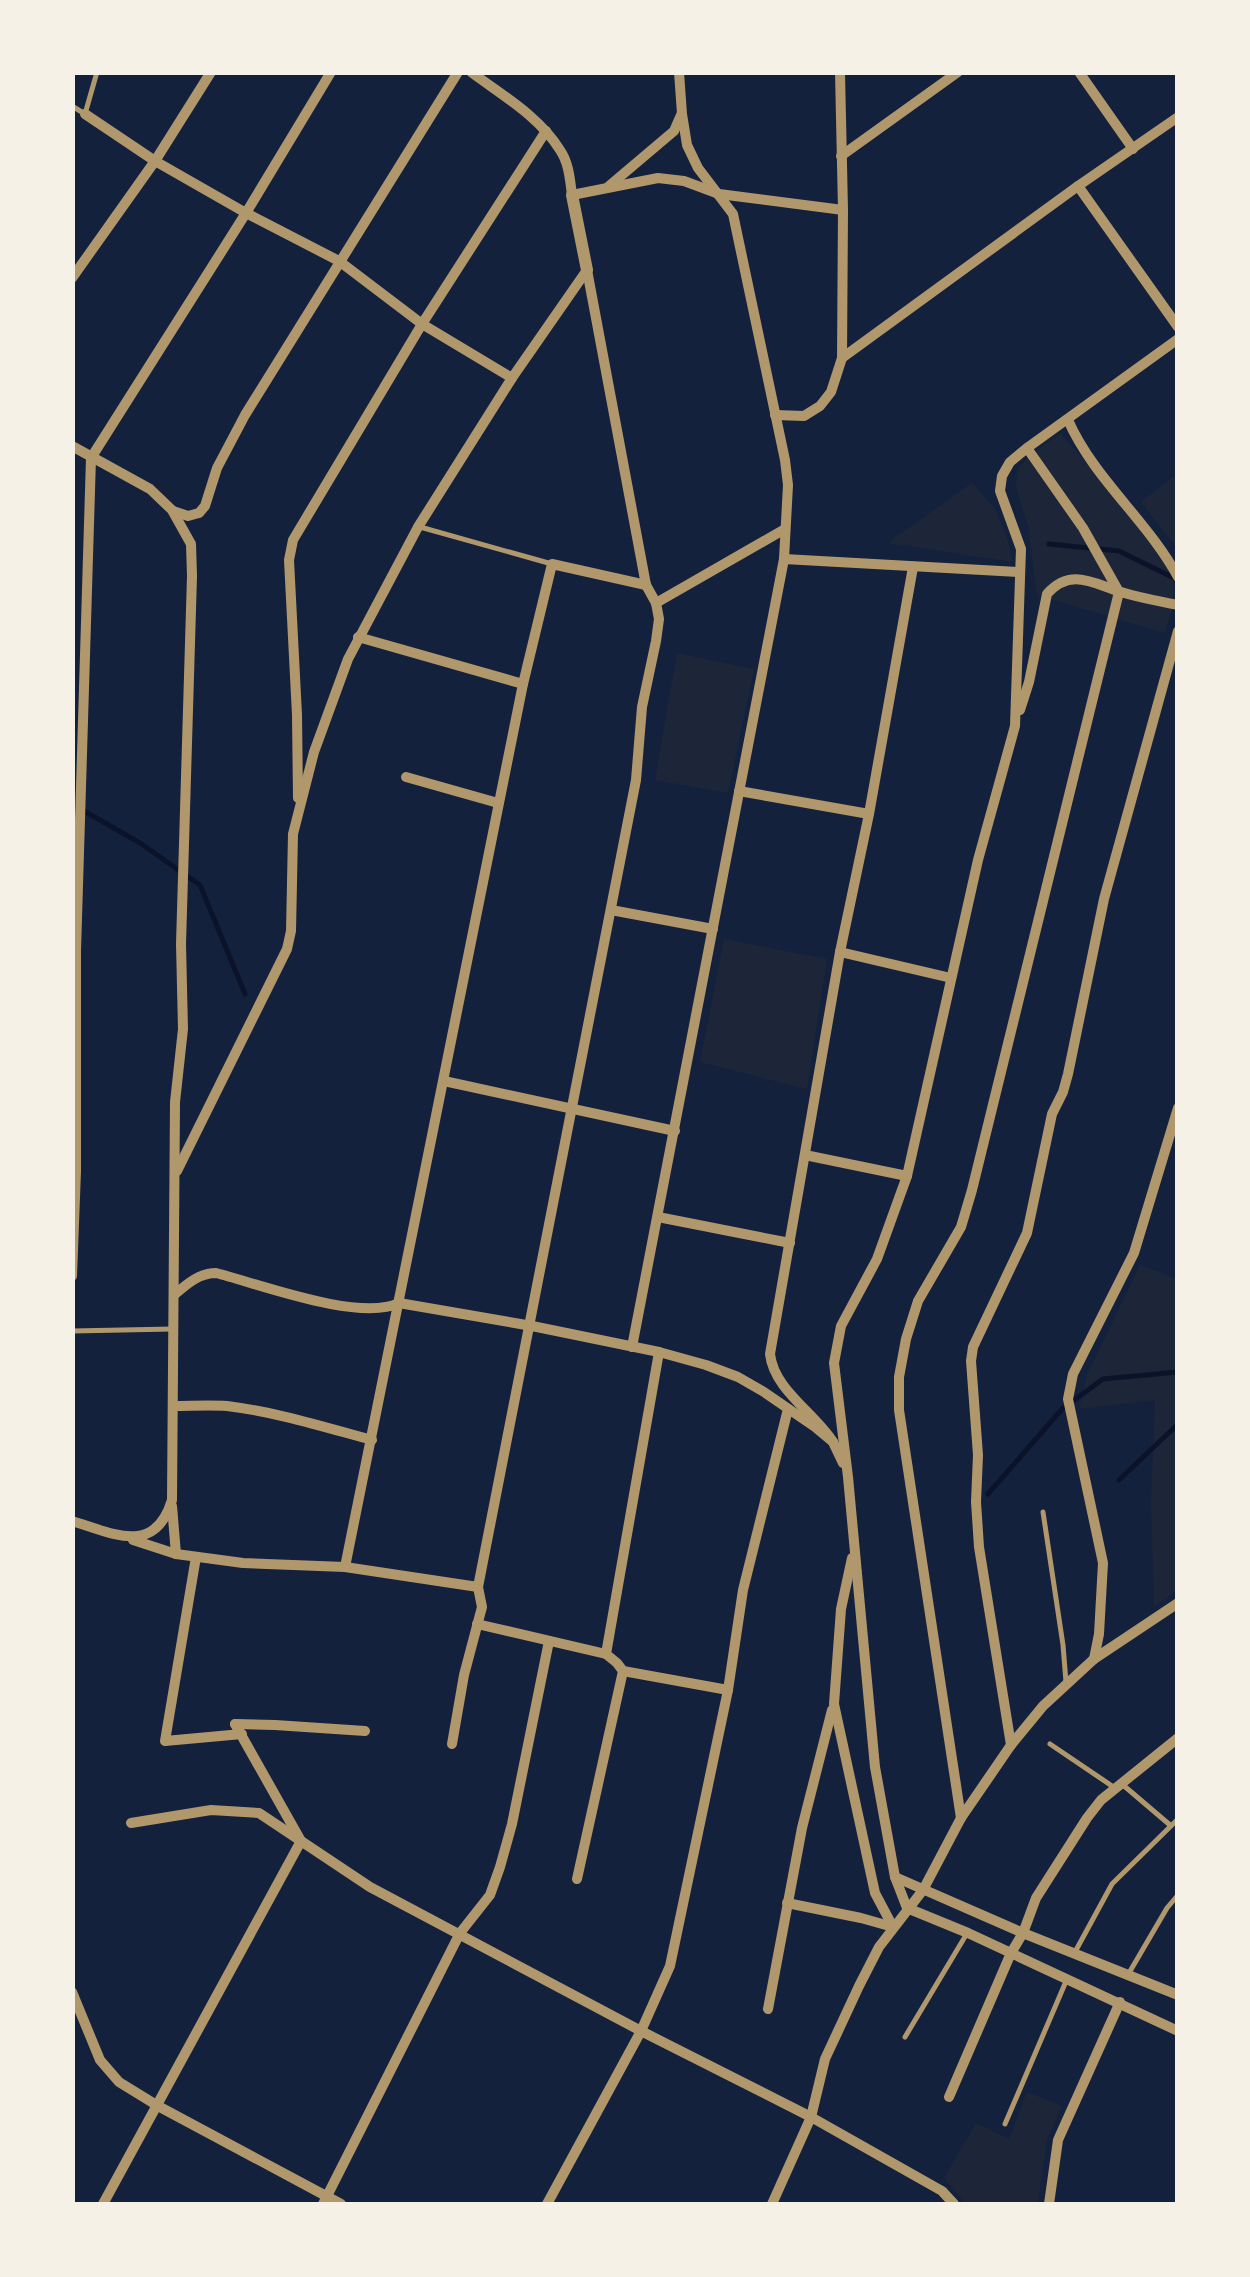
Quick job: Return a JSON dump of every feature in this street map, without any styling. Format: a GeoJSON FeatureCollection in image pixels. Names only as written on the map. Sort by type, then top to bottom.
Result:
{"type":"FeatureCollection","features":[{"type":"Feature","properties":{"kind":"street"},"geometry":{"type":"LineString","coordinates":[[72,278],[155,162],[211,72]]}},
{"type":"Feature","properties":{"kind":"street"},"geometry":{"type":"LineString","coordinates":[[72,1276],[76,1171],[74,950],[92,458],[331,72]]}},
{"type":"Feature","properties":{"kind":"street"},"geometry":{"type":"LineString","coordinates":[[172,510],[188,516],[199,514],[205,506],[217,468],[245,415],[458,72]]}},
{"type":"Feature","properties":{"kind":"street"},"geometry":{"type":"LineString","coordinates":[[452,1744],[464,1675],[482,1607],[478,1588],[636,780],[642,707],[659,619],[646,585],[568,168],[562,152],[546,131],[471,72]]}},
{"type":"Feature","properties":{"kind":"street"},"geometry":{"type":"LineString","coordinates":[[632,1347],[784,559],[786,473],[733,214],[698,168],[687,145],[679,72]]}},
{"type":"Feature","properties":{"kind":"street"},"geometry":{"type":"LineString","coordinates":[[775,415],[804,416],[820,406],[830,392],[842,358],[840,72]]}},
{"type":"Feature","properties":{"kind":"street"},"geometry":{"type":"LineString","coordinates":[[841,156],[958,72]]}},
{"type":"Feature","properties":{"kind":"street"},"geometry":{"type":"LineString","coordinates":[[1079,72],[1134,149]]}},
{"type":"Feature","properties":{"kind":"street"},"geometry":{"type":"LineString","coordinates":[[85,114],[155,162],[339,261],[422,324],[512,378]]}},
{"type":"Feature","properties":{"kind":"street"},"geometry":{"type":"LineString","coordinates":[[606,188],[674,131],[682,114]]}},
{"type":"Feature","properties":{"kind":"street"},"geometry":{"type":"LineString","coordinates":[[842,358],[1178,116]]}},
{"type":"Feature","properties":{"kind":"street"},"geometry":{"type":"LineString","coordinates":[[298,813],[289,560],[293,540],[422,324],[546,131]]}},
{"type":"Feature","properties":{"kind":"street"},"geometry":{"type":"LineString","coordinates":[[572,195],[658,178],[684,180],[718,194],[843,210]]}},
{"type":"Feature","properties":{"kind":"street"},"geometry":{"type":"LineString","coordinates":[[1078,186],[1178,327]]}},
{"type":"Feature","properties":{"kind":"street"},"geometry":{"type":"LineString","coordinates":[[174,1177],[287,949],[291,932],[293,834],[324,718],[358,637],[418,527],[512,378],[587,270]]}},
{"type":"Feature","properties":{"kind":"street"},"geometry":{"type":"LineString","coordinates":[[1016,726],[1021,549],[1000,490],[1002,476],[1010,462],[1027,448],[1178,339]]}},
{"type":"Feature","properties":{"kind":"street"},"geometry":{"type":"LineString","coordinates":[[1068,420],[1078,443],[1154,539],[1178,577]]}},
{"type":"Feature","properties":{"kind":"street"},"geometry":{"type":"LineString","coordinates":[[72,446],[150,489],[172,510],[192,544],[181,944],[183,1028],[174,1102],[172,1500],[176,1554]]}},
{"type":"Feature","properties":{"kind":"street"},"geometry":{"type":"LineString","coordinates":[[960,1818],[899,1410],[899,1377],[918,1302],[960,1227],[972,1190],[1119,592],[1082,528],[1027,448]]}},
{"type":"Feature","properties":{"kind":"street"},"geometry":{"type":"LineString","coordinates":[[656,603],[785,529]]}},
{"type":"Feature","properties":{"kind":"street"},"geometry":{"type":"LineString","coordinates":[[784,559],[1020,572]]}},
{"type":"Feature","properties":{"kind":"street"},"geometry":{"type":"LineString","coordinates":[[345,1567],[522,684],[552,564],[646,585]]}},
{"type":"Feature","properties":{"kind":"street"},"geometry":{"type":"LineString","coordinates":[[848,1476],[823,1426],[776,1375],[770,1354],[913,567]]}},
{"type":"Feature","properties":{"kind":"street"},"geometry":{"type":"LineString","coordinates":[[1178,605],[1073,579],[1056,584],[1046,594],[1029,682],[978,860],[908,1176],[877,1260],[842,1326],[834,1363],[875,1767],[895,1877],[907,1908],[1178,2030]]}},
{"type":"Feature","properties":{"kind":"street"},"geometry":{"type":"LineString","coordinates":[[1011,1745],[979,1547],[973,1346],[1027,1233],[1052,1114],[1068,1074],[1104,900],[1178,632]]}},
{"type":"Feature","properties":{"kind":"street"},"geometry":{"type":"LineString","coordinates":[[358,637],[522,684]]}},
{"type":"Feature","properties":{"kind":"street"},"geometry":{"type":"LineString","coordinates":[[406,778],[498,803]]}},
{"type":"Feature","properties":{"kind":"street"},"geometry":{"type":"LineString","coordinates":[[739,791],[869,814]]}},
{"type":"Feature","properties":{"kind":"street"},"geometry":{"type":"LineString","coordinates":[[611,910],[712,929]]}},
{"type":"Feature","properties":{"kind":"street"},"geometry":{"type":"LineString","coordinates":[[840,952],[952,978]]}},
{"type":"Feature","properties":{"kind":"street"},"geometry":{"type":"LineString","coordinates":[[444,1082],[676,1131]]}},
{"type":"Feature","properties":{"kind":"street"},"geometry":{"type":"LineString","coordinates":[[1094,1660],[1103,1563],[1068,1399],[1074,1374],[1134,1253],[1178,1108]]}},
{"type":"Feature","properties":{"kind":"street"},"geometry":{"type":"LineString","coordinates":[[805,1155],[908,1176]]}},
{"type":"Feature","properties":{"kind":"street"},"geometry":{"type":"LineString","coordinates":[[658,1217],[790,1243]]}},
{"type":"Feature","properties":{"kind":"street"},"geometry":{"type":"LineString","coordinates":[[174,1295],[192,1280],[216,1273],[282,1293],[373,1310],[399,1303],[659,1352],[738,1376],[833,1442]]}},
{"type":"Feature","properties":{"kind":"street"},"geometry":{"type":"LineString","coordinates":[[606,1654],[659,1352]]}},
{"type":"Feature","properties":{"kind":"street"},"geometry":{"type":"LineString","coordinates":[[173,1406],[258,1411],[372,1440]]}},
{"type":"Feature","properties":{"kind":"street"},"geometry":{"type":"LineString","coordinates":[[547,2204],[641,2031],[670,1966],[728,1690],[743,1590],[788,1409]]}},
{"type":"Feature","properties":{"kind":"street"},"geometry":{"type":"LineString","coordinates":[[124,1537],[141,1536],[156,1529],[167,1516],[172,1500]]}},
{"type":"Feature","properties":{"kind":"street"},"geometry":{"type":"LineString","coordinates":[[72,1521],[176,1554],[243,1563],[345,1567],[478,1588]]}},
{"type":"Feature","properties":{"kind":"street"},"geometry":{"type":"LineString","coordinates":[[768,2009],[802,1828],[834,1704],[841,1609],[854,1548]]}},
{"type":"Feature","properties":{"kind":"street"},"geometry":{"type":"LineString","coordinates":[[196,1557],[165,1742],[242,1734]]}},
{"type":"Feature","properties":{"kind":"street"},"geometry":{"type":"LineString","coordinates":[[772,2204],[812,2117],[825,2059],[859,1986],[879,1946],[922,1890],[960,1818],[1043,1706],[1094,1660],[1178,1602]]}},
{"type":"Feature","properties":{"kind":"street"},"geometry":{"type":"LineString","coordinates":[[477,1624],[606,1654],[624,1672],[728,1690]]}},
{"type":"Feature","properties":{"kind":"street"},"geometry":{"type":"LineString","coordinates":[[325,2200],[460,1933],[490,1895],[512,1824],[549,1641]]}},
{"type":"Feature","properties":{"kind":"street"},"geometry":{"type":"LineString","coordinates":[[577,1879],[624,1672]]}},
{"type":"Feature","properties":{"kind":"street"},"geometry":{"type":"LineString","coordinates":[[834,1704],[875,1892],[893,1927]]}},
{"type":"Feature","properties":{"kind":"street"},"geometry":{"type":"LineString","coordinates":[[302,1841],[234,1724],[364,1731]]}},
{"type":"Feature","properties":{"kind":"street"},"geometry":{"type":"LineString","coordinates":[[948,2098],[1036,1898],[1086,1818],[1100,1800],[1178,1738]]}},
{"type":"Feature","properties":{"kind":"street"},"geometry":{"type":"LineString","coordinates":[[131,1823],[211,1810],[259,1813],[370,1887],[812,2117],[942,2191],[954,2204]]}},
{"type":"Feature","properties":{"kind":"street"},"geometry":{"type":"LineString","coordinates":[[102,2204],[302,1841]]}},
{"type":"Feature","properties":{"kind":"street"},"geometry":{"type":"LineString","coordinates":[[895,1877],[1178,1995]]}},
{"type":"Feature","properties":{"kind":"street"},"geometry":{"type":"LineString","coordinates":[[787,1903],[893,1927]]}},
{"type":"Feature","properties":{"kind":"street"},"geometry":{"type":"LineString","coordinates":[[72,1992],[100,2060],[119,2082],[325,2200],[341,2204]]}},
{"type":"Feature","properties":{"kind":"street"},"geometry":{"type":"LineString","coordinates":[[1050,2204],[1058,2140],[1120,2002]]}},
{"type":"Feature","properties":{"kind":"street"},"geometry":{"type":"LineString","coordinates":[[938,2204],[942,2191]]}},
{"type":"Feature","properties":{"kind":"lane"},"geometry":{"type":"LineString","coordinates":[[72,106],[85,114],[98,72]]}},
{"type":"Feature","properties":{"kind":"lane"},"geometry":{"type":"LineString","coordinates":[[418,527],[552,564]]}},
{"type":"Feature","properties":{"kind":"lane"},"geometry":{"type":"LineString","coordinates":[[72,1332],[172,1328]]}},
{"type":"Feature","properties":{"kind":"lane"},"geometry":{"type":"LineString","coordinates":[[1042,1512],[1066,1685]]}},
{"type":"Feature","properties":{"kind":"lane"},"geometry":{"type":"LineString","coordinates":[[1050,1744],[1118,1785],[1170,1825]]}},
{"type":"Feature","properties":{"kind":"lane"},"geometry":{"type":"LineString","coordinates":[[1075,1952],[1112,1884],[1178,1819]]}},
{"type":"Feature","properties":{"kind":"lane"},"geometry":{"type":"LineString","coordinates":[[1128,1974],[1166,1908],[1178,1896]]}},
{"type":"Feature","properties":{"kind":"lane"},"geometry":{"type":"LineString","coordinates":[[904,2038],[968,1933]]}},
{"type":"Feature","properties":{"kind":"lane"},"geometry":{"type":"LineString","coordinates":[[1005,2124],[1066,1979]]}},
{"type":"Feature","properties":{"kind":"shaded area"},"geometry":{"type":"Polygon","coordinates":[[[1061,434],[1126,508],[1169,570],[1174,598],[1165,633],[1037,595],[1028,526],[1016,487],[1018,467],[1061,434]]]}},
{"type":"Feature","properties":{"kind":"shaded area"},"geometry":{"type":"Polygon","coordinates":[[[1177,474],[1177,548],[1141,502],[1177,474]]]}},
{"type":"Feature","properties":{"kind":"shaded area"},"geometry":{"type":"Polygon","coordinates":[[[972,483],[995,509],[1013,562],[888,543],[972,483]]]}},
{"type":"Feature","properties":{"kind":"shaded area"},"geometry":{"type":"Polygon","coordinates":[[[677,653],[754,669],[728,793],[655,780],[677,653]]]}},
{"type":"Feature","properties":{"kind":"shaded area"},"geometry":{"type":"Polygon","coordinates":[[[724,939],[827,959],[807,1089],[700,1062],[724,939]]]}},
{"type":"Feature","properties":{"kind":"shaded area"},"geometry":{"type":"Polygon","coordinates":[[[1140,1265],[1178,1279],[1177,1590],[1154,1607],[1151,1501],[1155,1400],[1079,1409],[1087,1375],[1140,1265]]]}},
{"type":"Feature","properties":{"kind":"shaded area"},"geometry":{"type":"Polygon","coordinates":[[[1027,2092],[1062,2106],[1047,2140],[1038,2204],[962,2204],[944,2178],[976,2123],[1009,2139],[1027,2092]]]}},
{"type":"Feature","properties":{"kind":"waterway"},"geometry":{"type":"LineString","coordinates":[[1049,544],[1119,551],[1178,580]]}},
{"type":"Feature","properties":{"kind":"waterway"},"geometry":{"type":"LineString","coordinates":[[72,804],[140,843],[200,885],[245,994]]}},
{"type":"Feature","properties":{"kind":"waterway"},"geometry":{"type":"LineString","coordinates":[[988,1494],[1062,1409],[1103,1379],[1178,1372]]}},
{"type":"Feature","properties":{"kind":"waterway"},"geometry":{"type":"LineString","coordinates":[[1119,1480],[1178,1424]]}}]}
